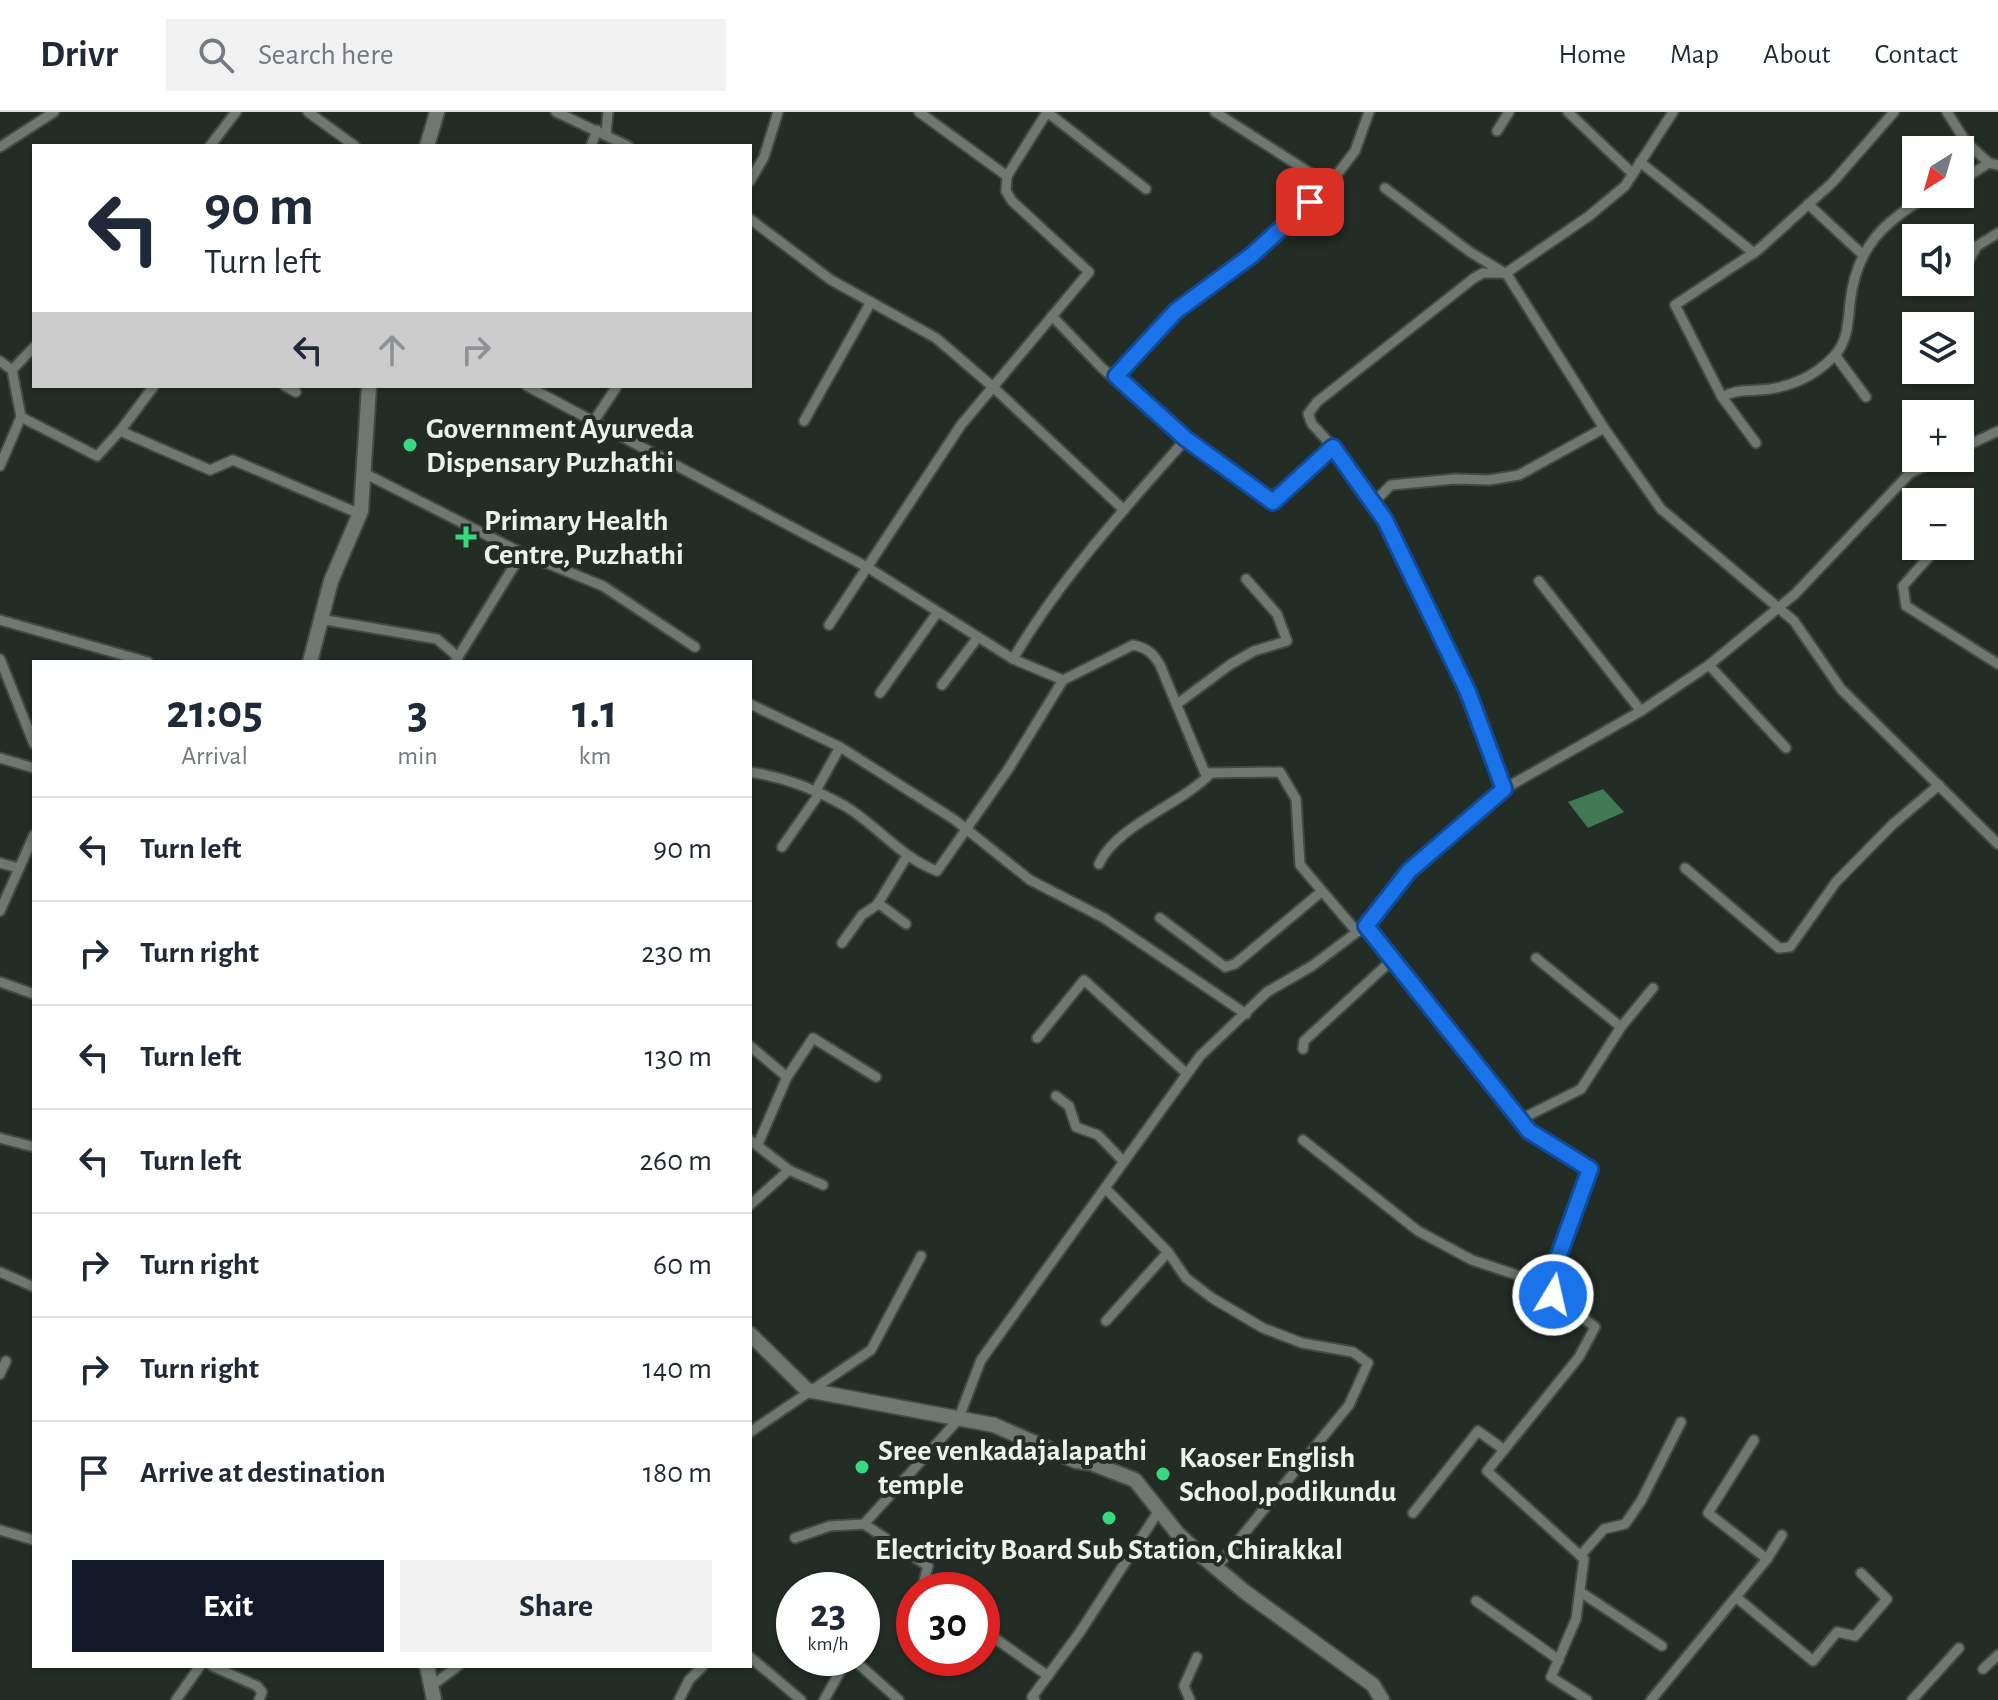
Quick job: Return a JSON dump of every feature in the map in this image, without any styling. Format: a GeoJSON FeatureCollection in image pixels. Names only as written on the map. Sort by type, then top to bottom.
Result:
{"type":"FeatureCollection","features":[{"type":"Feature","properties":{"kind":"main road"},"geometry":{"type":"LineString","coordinates":[[428,144],[437,112]]}},
{"type":"Feature","properties":{"kind":"main road"},"geometry":{"type":"LineString","coordinates":[[310,660],[331,581],[360,514],[369,388]]}},
{"type":"Feature","properties":{"kind":"main road"},"geometry":{"type":"LineString","coordinates":[[752,1336],[807,1390],[994,1425],[1076,1461],[1091,1463],[1135,1480],[1178,1534],[1216,1568],[1361,1675],[1373,1685],[1382,1700]]}},
{"type":"Feature","properties":{"kind":"main road"},"geometry":{"type":"LineString","coordinates":[[427,1668],[430,1695]]}},
{"type":"Feature","properties":{"kind":"street"},"geometry":{"type":"LineString","coordinates":[[0,147],[54,112]]}},
{"type":"Feature","properties":{"kind":"street"},"geometry":{"type":"LineString","coordinates":[[212,144],[236,112]]}},
{"type":"Feature","properties":{"kind":"street"},"geometry":{"type":"LineString","coordinates":[[308,112],[352,144]]}},
{"type":"Feature","properties":{"kind":"street"},"geometry":{"type":"LineString","coordinates":[[556,112],[624,144]]}},
{"type":"Feature","properties":{"kind":"street"},"geometry":{"type":"LineString","coordinates":[[592,144],[601,132],[608,112]]}},
{"type":"Feature","properties":{"kind":"street"},"geometry":{"type":"LineString","coordinates":[[752,178],[764,157],[778,112]]}},
{"type":"Feature","properties":{"kind":"street"},"geometry":{"type":"LineString","coordinates":[[919,112],[1007,176]]}},
{"type":"Feature","properties":{"kind":"street"},"geometry":{"type":"LineString","coordinates":[[829,625],[961,425],[1089,272],[1012,201],[1006,191],[1007,176],[1047,112],[1146,189]]}},
{"type":"Feature","properties":{"kind":"street"},"geometry":{"type":"LineString","coordinates":[[1215,112],[1329,185]]}},
{"type":"Feature","properties":{"kind":"street"},"geometry":{"type":"LineString","coordinates":[[1116,376],[1176,311],[1252,255],[1329,185],[1355,151],[1369,112]]}},
{"type":"Feature","properties":{"kind":"street"},"geometry":{"type":"LineString","coordinates":[[1497,131],[1509,112]]}},
{"type":"Feature","properties":{"kind":"street"},"geometry":{"type":"LineString","coordinates":[[1568,112],[1633,174]]}},
{"type":"Feature","properties":{"kind":"street"},"geometry":{"type":"LineString","coordinates":[[1504,789],[1468,692],[1385,520],[1333,447],[1312,424],[1308,414],[1317,402],[1474,278],[1483,273],[1506,273],[1589,216],[1625,186],[1673,112]]}},
{"type":"Feature","properties":{"kind":"street"},"geometry":{"type":"LineString","coordinates":[[1756,443],[1722,397],[1675,305],[1754,253],[1870,143],[1894,112]]}},
{"type":"Feature","properties":{"kind":"street"},"geometry":{"type":"LineString","coordinates":[[1947,112],[1951,124],[1966,142],[1994,164],[1974,174]]}},
{"type":"Feature","properties":{"kind":"street"},"geometry":{"type":"LineString","coordinates":[[1640,162],[1754,253]]}},
{"type":"Feature","properties":{"kind":"street"},"geometry":{"type":"LineString","coordinates":[[1385,188],[1418,209],[1470,252],[1506,273],[1604,428],[1661,509],[1794,621],[1841,689],[1998,844]]}},
{"type":"Feature","properties":{"kind":"street"},"geometry":{"type":"LineString","coordinates":[[1808,204],[1862,254]]}},
{"type":"Feature","properties":{"kind":"street"},"geometry":{"type":"LineString","coordinates":[[1722,397],[1732,391],[1794,385],[1835,355],[1846,339],[1851,298],[1865,246],[1910,208]]}},
{"type":"Feature","properties":{"kind":"street"},"geometry":{"type":"LineString","coordinates":[[752,221],[831,280],[936,338],[1124,510]]}},
{"type":"Feature","properties":{"kind":"street"},"geometry":{"type":"LineString","coordinates":[[1974,251],[1998,233]]}},
{"type":"Feature","properties":{"kind":"street"},"geometry":{"type":"LineString","coordinates":[[804,421],[871,302]]}},
{"type":"Feature","properties":{"kind":"street"},"geometry":{"type":"LineString","coordinates":[[1052,316],[1102,368],[1116,376],[1186,439],[1273,502],[1333,447]]}},
{"type":"Feature","properties":{"kind":"street"},"geometry":{"type":"LineString","coordinates":[[12,370],[32,349]]}},
{"type":"Feature","properties":{"kind":"street"},"geometry":{"type":"LineString","coordinates":[[1835,355],[1866,397]]}},
{"type":"Feature","properties":{"kind":"street"},"geometry":{"type":"LineString","coordinates":[[0,361],[12,370],[21,417],[0,466]]}},
{"type":"Feature","properties":{"kind":"street"},"geometry":{"type":"LineString","coordinates":[[21,417],[97,456],[152,388]]}},
{"type":"Feature","properties":{"kind":"street"},"geometry":{"type":"LineString","coordinates":[[289,388],[296,392]]}},
{"type":"Feature","properties":{"kind":"street"},"geometry":{"type":"LineString","coordinates":[[531,388],[867,567],[1013,659],[1063,680]]}},
{"type":"Feature","properties":{"kind":"street"},"geometry":{"type":"LineString","coordinates":[[594,421],[616,388]]}},
{"type":"Feature","properties":{"kind":"street"},"geometry":{"type":"LineString","coordinates":[[1373,503],[1391,485],[1455,479],[1489,480],[1519,475],[1604,428]]}},
{"type":"Feature","properties":{"kind":"street"},"geometry":{"type":"LineString","coordinates":[[120,431],[210,470],[233,460],[360,514]]}},
{"type":"Feature","properties":{"kind":"street"},"geometry":{"type":"LineString","coordinates":[[1974,443],[1995,433],[1998,445]]}},
{"type":"Feature","properties":{"kind":"street"},"geometry":{"type":"LineString","coordinates":[[1013,659],[1031,629],[1124,510],[1186,439]]}},
{"type":"Feature","properties":{"kind":"street"},"geometry":{"type":"LineString","coordinates":[[864,1524],[958,1420],[981,1360],[1200,1056],[1267,992],[1312,966],[1366,926],[1409,871],[1504,789],[1641,711],[1709,665],[1778,608],[1912,472]]}},
{"type":"Feature","properties":{"kind":"street"},"geometry":{"type":"LineString","coordinates":[[364,473],[522,553],[603,586],[695,647]]}},
{"type":"Feature","properties":{"kind":"street"},"geometry":{"type":"LineString","coordinates":[[320,619],[437,639],[457,659],[522,553]]}},
{"type":"Feature","properties":{"kind":"street"},"geometry":{"type":"LineString","coordinates":[[1925,560],[1903,586],[1906,606],[1998,664]]}},
{"type":"Feature","properties":{"kind":"street"},"geometry":{"type":"LineString","coordinates":[[1177,704],[1231,664],[1254,651],[1287,641],[1277,614],[1246,579]]}},
{"type":"Feature","properties":{"kind":"street"},"geometry":{"type":"LineString","coordinates":[[1539,581],[1641,711]]}},
{"type":"Feature","properties":{"kind":"street"},"geometry":{"type":"LineString","coordinates":[[880,693],[937,613]]}},
{"type":"Feature","properties":{"kind":"street"},"geometry":{"type":"LineString","coordinates":[[0,620],[141,660]]}},
{"type":"Feature","properties":{"kind":"street"},"geometry":{"type":"LineString","coordinates":[[942,685],[978,637]]}},
{"type":"Feature","properties":{"kind":"street"},"geometry":{"type":"LineString","coordinates":[[752,772],[783,777],[846,807],[907,856],[937,871],[1063,680],[1133,645],[1143,647],[1153,652],[1205,773],[1280,772],[1296,799],[1300,865],[1357,932]]}},
{"type":"Feature","properties":{"kind":"street"},"geometry":{"type":"LineString","coordinates":[[0,659],[32,739]]}},
{"type":"Feature","properties":{"kind":"street"},"geometry":{"type":"LineString","coordinates":[[1709,665],[1786,748]]}},
{"type":"Feature","properties":{"kind":"street"},"geometry":{"type":"LineString","coordinates":[[752,705],[840,747],[966,829],[1030,880],[1104,918],[1246,1014]]}},
{"type":"Feature","properties":{"kind":"street"},"geometry":{"type":"LineString","coordinates":[[782,847],[817,793],[840,747]]}},
{"type":"Feature","properties":{"kind":"street"},"geometry":{"type":"LineString","coordinates":[[0,758],[32,767]]}},
{"type":"Feature","properties":{"kind":"street"},"geometry":{"type":"LineString","coordinates":[[1099,864],[1129,830],[1156,816],[1211,773]]}},
{"type":"Feature","properties":{"kind":"street"},"geometry":{"type":"LineString","coordinates":[[1685,868],[1779,948],[1790,947],[1836,882],[1892,825],[1939,785]]}},
{"type":"Feature","properties":{"kind":"street"},"geometry":{"type":"LineString","coordinates":[[0,911],[32,839]]}},
{"type":"Feature","properties":{"kind":"street"},"geometry":{"type":"LineString","coordinates":[[842,943],[862,915],[878,903],[907,856]]}},
{"type":"Feature","properties":{"kind":"street"},"geometry":{"type":"LineString","coordinates":[[0,863],[19,868]]}},
{"type":"Feature","properties":{"kind":"street"},"geometry":{"type":"LineString","coordinates":[[1160,918],[1196,941],[1225,967],[1235,964],[1321,892]]}},
{"type":"Feature","properties":{"kind":"street"},"geometry":{"type":"LineString","coordinates":[[878,903],[906,924]]}},
{"type":"Feature","properties":{"kind":"street"},"geometry":{"type":"LineString","coordinates":[[1366,926],[1529,1131],[1590,1169],[1561,1246],[1553,1295],[1595,1327],[1579,1357],[1487,1471],[1584,1559],[1582,1593],[1551,1677],[1587,1700]]}},
{"type":"Feature","properties":{"kind":"street"},"geometry":{"type":"LineString","coordinates":[[1536,958],[1621,1027]]}},
{"type":"Feature","properties":{"kind":"street"},"geometry":{"type":"LineString","coordinates":[[1303,1049],[1304,1041],[1392,960]]}},
{"type":"Feature","properties":{"kind":"street"},"geometry":{"type":"LineString","coordinates":[[1037,1038],[1084,980],[1186,1073]]}},
{"type":"Feature","properties":{"kind":"street"},"geometry":{"type":"LineString","coordinates":[[0,982],[32,993]]}},
{"type":"Feature","properties":{"kind":"street"},"geometry":{"type":"LineString","coordinates":[[1521,1119],[1581,1089],[1621,1027],[1653,988]]}},
{"type":"Feature","properties":{"kind":"street"},"geometry":{"type":"LineString","coordinates":[[823,1185],[789,1170],[754,1142],[787,1077],[813,1038],[876,1077]]}},
{"type":"Feature","properties":{"kind":"street"},"geometry":{"type":"LineString","coordinates":[[752,1048],[787,1077]]}},
{"type":"Feature","properties":{"kind":"street"},"geometry":{"type":"LineString","coordinates":[[1056,1096],[1069,1106],[1076,1127],[1098,1135],[1123,1161]]}},
{"type":"Feature","properties":{"kind":"street"},"geometry":{"type":"LineString","coordinates":[[0,1138],[32,1146]]}},
{"type":"Feature","properties":{"kind":"street"},"geometry":{"type":"LineString","coordinates":[[1303,1140],[1418,1231],[1484,1265],[1553,1287]]}},
{"type":"Feature","properties":{"kind":"street"},"geometry":{"type":"LineString","coordinates":[[752,1203],[789,1170]]}},
{"type":"Feature","properties":{"kind":"street"},"geometry":{"type":"LineString","coordinates":[[1106,1189],[1168,1252],[1186,1278],[1263,1328],[1302,1343],[1353,1352],[1368,1363],[1349,1405],[1216,1568]]}},
{"type":"Feature","properties":{"kind":"street"},"geometry":{"type":"LineString","coordinates":[[1106,1321],[1168,1252]]}},
{"type":"Feature","properties":{"kind":"street"},"geometry":{"type":"LineString","coordinates":[[752,1431],[792,1405],[807,1390],[871,1350],[921,1256]]}},
{"type":"Feature","properties":{"kind":"street"},"geometry":{"type":"LineString","coordinates":[[0,1272],[32,1286]]}},
{"type":"Feature","properties":{"kind":"street"},"geometry":{"type":"LineString","coordinates":[[0,1374],[6,1361]]}},
{"type":"Feature","properties":{"kind":"street"},"geometry":{"type":"LineString","coordinates":[[1580,1556],[1604,1529],[1625,1524],[1681,1422]]}},
{"type":"Feature","properties":{"kind":"street"},"geometry":{"type":"LineString","coordinates":[[1413,1513],[1478,1431],[1503,1449]]}},
{"type":"Feature","properties":{"kind":"street"},"geometry":{"type":"LineString","coordinates":[[1754,1440],[1708,1513],[1767,1559]]}},
{"type":"Feature","properties":{"kind":"street"},"geometry":{"type":"LineString","coordinates":[[1032,1699],[1160,1509]]}},
{"type":"Feature","properties":{"kind":"street"},"geometry":{"type":"LineString","coordinates":[[795,1538],[830,1526],[864,1524],[928,1566],[926,1572]]}},
{"type":"Feature","properties":{"kind":"street"},"geometry":{"type":"LineString","coordinates":[[0,1530],[32,1539]]}},
{"type":"Feature","properties":{"kind":"street"},"geometry":{"type":"LineString","coordinates":[[1651,1700],[1767,1559],[1782,1535]]}},
{"type":"Feature","properties":{"kind":"street"},"geometry":{"type":"LineString","coordinates":[[1736,1597],[1813,1661],[1837,1632],[1855,1636],[1887,1599],[1861,1573]]}},
{"type":"Feature","properties":{"kind":"street"},"geometry":{"type":"LineString","coordinates":[[1582,1593],[1662,1646]]}},
{"type":"Feature","properties":{"kind":"street"},"geometry":{"type":"LineString","coordinates":[[1476,1601],[1559,1660]]}},
{"type":"Feature","properties":{"kind":"street"},"geometry":{"type":"LineString","coordinates":[[1000,1642],[1048,1676]]}},
{"type":"Feature","properties":{"kind":"street"},"geometry":{"type":"LineString","coordinates":[[1912,1700],[1959,1648]]}},
{"type":"Feature","properties":{"kind":"street"},"geometry":{"type":"LineString","coordinates":[[1983,1669],[1998,1655]]}},
{"type":"Feature","properties":{"kind":"street"},"geometry":{"type":"LineString","coordinates":[[1190,1700],[1184,1686],[1197,1657]]}},
{"type":"Feature","properties":{"kind":"street"},"geometry":{"type":"LineString","coordinates":[[752,1659],[801,1700]]}},
{"type":"Feature","properties":{"kind":"street"},"geometry":{"type":"LineString","coordinates":[[824,1700],[845,1663],[853,1659],[899,1700]]}},
{"type":"Feature","properties":{"kind":"street"},"geometry":{"type":"LineString","coordinates":[[176,1700],[199,1668]]}},
{"type":"Feature","properties":{"kind":"street"},"geometry":{"type":"LineString","coordinates":[[216,1668],[257,1686],[262,1692],[259,1700]]}},
{"type":"Feature","properties":{"kind":"street"},"geometry":{"type":"LineString","coordinates":[[430,1695],[456,1668]]}},
{"type":"Feature","properties":{"kind":"street"},"geometry":{"type":"LineString","coordinates":[[679,1700],[689,1680],[701,1668]]}},
{"type":"Feature","properties":{"kind":"shaded area"},"geometry":{"type":"Polygon","coordinates":[[[1603,789],[1624,812],[1588,828],[1568,802],[1603,789]]]}},
{"type":"Feature","properties":{"kind":"place","name":"Government Ayurveda Dispensary Puzhathi"},"geometry":{"type":"Point","coordinates":[410,445]}},
{"type":"Feature","properties":{"kind":"place","name":"Primary Health Centre, Puzhathi"},"geometry":{"type":"Point","coordinates":[466,537]}},
{"type":"Feature","properties":{"kind":"place","name":"Sree venkadajalapathi temple"},"geometry":{"type":"Point","coordinates":[862,1467]}},
{"type":"Feature","properties":{"kind":"place","name":"Kaoser English School,podikundu"},"geometry":{"type":"Point","coordinates":[1163,1474]}},
{"type":"Feature","properties":{"kind":"place","name":"Electricity Board Sub Station, Chirakkal"},"geometry":{"type":"Point","coordinates":[1109,1518]}},
{"type":"Feature","properties":{"kind":"route"},"geometry":{"type":"LineString","coordinates":[[1310,202],[1252,255],[1176,311],[1116,376],[1186,439],[1273,502],[1333,447],[1385,520],[1468,692],[1504,789],[1409,871],[1366,926],[1529,1131],[1590,1169],[1556,1263],[1553,1295]]}}]}
